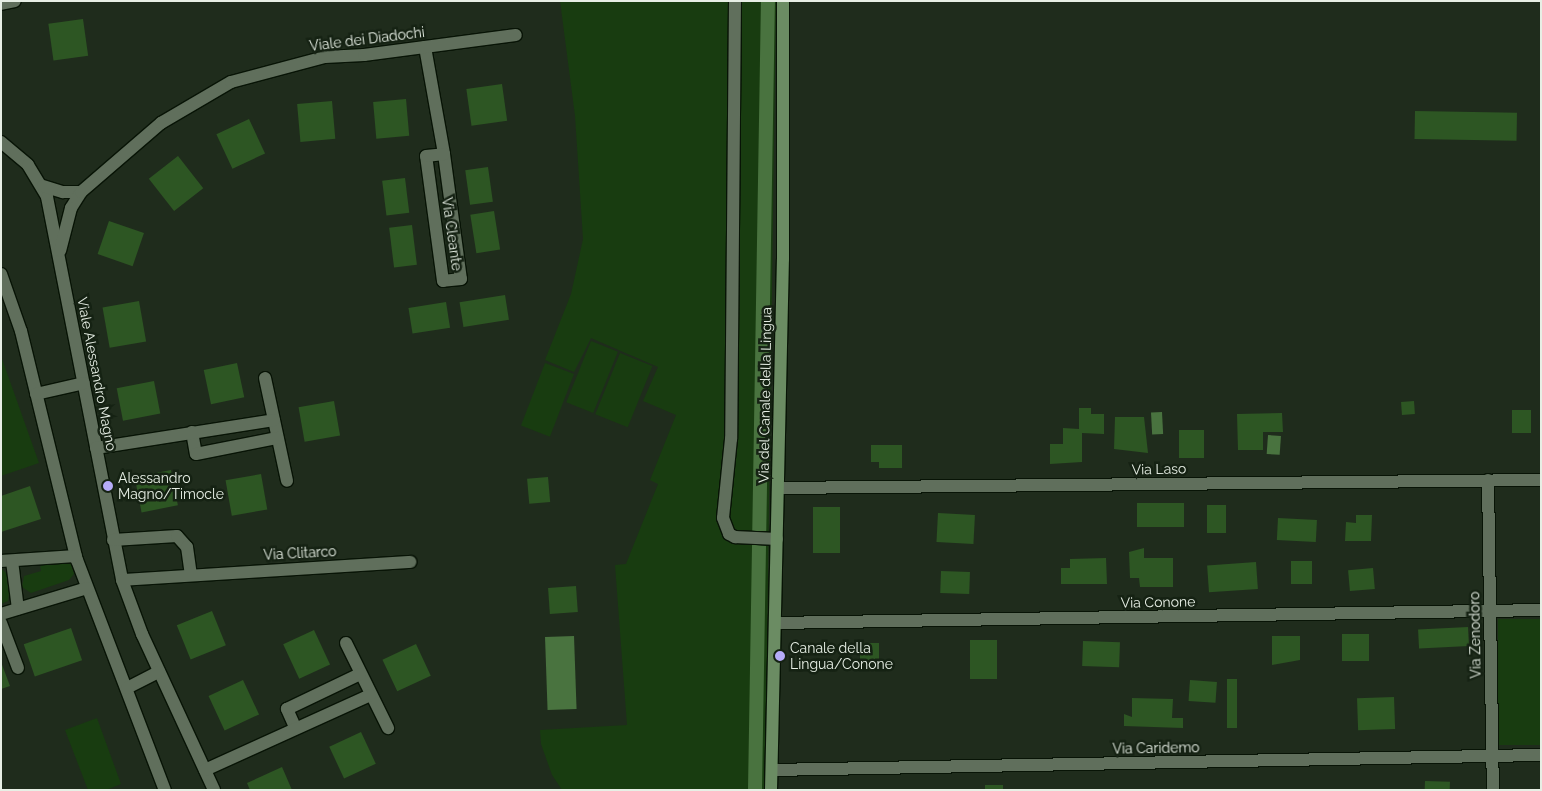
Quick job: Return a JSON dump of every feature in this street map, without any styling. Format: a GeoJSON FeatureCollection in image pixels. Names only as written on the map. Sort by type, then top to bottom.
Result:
{"type":"FeatureCollection","features":[{"type":"Feature","properties":{"kind":"street"},"geometry":{"type":"LineString","coordinates":[[1,4],[14,1]]}},
{"type":"Feature","properties":{"kind":"street"},"geometry":{"type":"LineString","coordinates":[[735,1],[731,439],[723,518],[729,534],[743,538],[771,539]]}},
{"type":"Feature","properties":{"kind":"street","name":"Via del Canale della Lingua"},"geometry":{"type":"LineString","coordinates":[[772,790],[775,623],[771,539],[778,488],[783,1]]}},
{"type":"Feature","properties":{"kind":"street","name":"Viale dei Diadochi"},"geometry":{"type":"LineString","coordinates":[[59,256],[71,208],[81,192],[161,123],[231,82],[324,57],[425,47],[516,35]]}},
{"type":"Feature","properties":{"kind":"street","name":"Via Cleante"},"geometry":{"type":"LineString","coordinates":[[425,47],[444,154],[461,278],[443,281],[426,156],[444,154]]}},
{"type":"Feature","properties":{"kind":"street","name":"Viale Alessandro Magno"},"geometry":{"type":"LineString","coordinates":[[1,142],[22,158],[43,186],[59,256],[122,580],[160,672],[214,790]]}},
{"type":"Feature","properties":{"kind":"street"},"geometry":{"type":"LineString","coordinates":[[43,186],[81,192]]}},
{"type":"Feature","properties":{"kind":"street"},"geometry":{"type":"LineString","coordinates":[[1,274],[18,320],[76,556],[165,790]]}},
{"type":"Feature","properties":{"kind":"street"},"geometry":{"type":"LineString","coordinates":[[266,378],[277,438],[288,481]]}},
{"type":"Feature","properties":{"kind":"street"},"geometry":{"type":"LineString","coordinates":[[36,394],[84,384]]}},
{"type":"Feature","properties":{"kind":"street"},"geometry":{"type":"LineString","coordinates":[[96,448],[274,420]]}},
{"type":"Feature","properties":{"kind":"street"},"geometry":{"type":"LineString","coordinates":[[192,432],[196,454],[277,438]]}},
{"type":"Feature","properties":{"kind":"street","name":"Via Zenodoro"},"geometry":{"type":"LineString","coordinates":[[1488,480],[1493,790]]}},
{"type":"Feature","properties":{"kind":"street","name":"Via Laso"},"geometry":{"type":"LineString","coordinates":[[778,488],[1541,480]]}},
{"type":"Feature","properties":{"kind":"street"},"geometry":{"type":"LineString","coordinates":[[113,540],[177,536],[187,547],[191,574]]}},
{"type":"Feature","properties":{"kind":"street"},"geometry":{"type":"LineString","coordinates":[[18,609],[7,561],[76,556]]}},
{"type":"Feature","properties":{"kind":"street","name":"Via Clitarco"},"geometry":{"type":"LineString","coordinates":[[122,580],[191,574],[410,562]]}},
{"type":"Feature","properties":{"kind":"street"},"geometry":{"type":"LineString","coordinates":[[1,614],[87,588]]}},
{"type":"Feature","properties":{"kind":"street","name":"Via Conone"},"geometry":{"type":"LineString","coordinates":[[775,623],[1541,610]]}},
{"type":"Feature","properties":{"kind":"street"},"geometry":{"type":"LineString","coordinates":[[1,623],[18,668]]}},
{"type":"Feature","properties":{"kind":"street"},"geometry":{"type":"LineString","coordinates":[[346,643],[370,695],[388,728]]}},
{"type":"Feature","properties":{"kind":"street"},"geometry":{"type":"LineString","coordinates":[[127,688],[160,672]]}},
{"type":"Feature","properties":{"kind":"street"},"geometry":{"type":"LineString","coordinates":[[295,727],[287,709],[360,674]]}},
{"type":"Feature","properties":{"kind":"street"},"geometry":{"type":"LineString","coordinates":[[205,770],[295,727],[370,695]]}},
{"type":"Feature","properties":{"kind":"street","name":"Via Caridemo"},"geometry":{"type":"LineString","coordinates":[[772,770],[1541,756]]}},
{"type":"Feature","properties":{"kind":"shaded area"},"geometry":{"type":"Polygon","coordinates":[[[560,1],[776,1],[765,790],[562,790],[552,775],[541,744],[540,730],[627,725],[615,565],[626,564],[658,484],[650,480],[676,415],[643,401],[658,367],[591,338],[574,372],[545,360],[571,294],[583,239],[575,116],[560,1]]]}},
{"type":"Feature","properties":{"kind":"shaded area"},"geometry":{"type":"Polygon","coordinates":[[[591,341],[618,352],[593,413],[566,402],[591,341]]]}},
{"type":"Feature","properties":{"kind":"shaded area"},"geometry":{"type":"Polygon","coordinates":[[[620,353],[652,366],[628,427],[595,414],[620,353]]]}},
{"type":"Feature","properties":{"kind":"shaded area"},"geometry":{"type":"Polygon","coordinates":[[[1,356],[39,463],[1,476],[1,356]]]}},
{"type":"Feature","properties":{"kind":"shaded area"},"geometry":{"type":"Polygon","coordinates":[[[545,363],[574,374],[550,437],[521,426],[545,363]]]}},
{"type":"Feature","properties":{"kind":"shaded area"},"geometry":{"type":"Polygon","coordinates":[[[1162,412],[1163,434],[1152,435],[1151,413],[1162,412]]]}},
{"type":"Feature","properties":{"kind":"shaded area"},"geometry":{"type":"Polygon","coordinates":[[[1268,435],[1281,436],[1280,455],[1267,454],[1268,435]]]}},
{"type":"Feature","properties":{"kind":"shaded area"},"geometry":{"type":"Polygon","coordinates":[[[71,562],[74,574],[69,580],[31,593],[22,587],[24,576],[41,571],[40,564],[71,562]]]}},
{"type":"Feature","properties":{"kind":"shaded area"},"geometry":{"type":"Polygon","coordinates":[[[1,568],[7,574],[9,592],[8,601],[1,604],[1,568]]]}},
{"type":"Feature","properties":{"kind":"shaded area"},"geometry":{"type":"Polygon","coordinates":[[[1498,619],[1541,619],[1541,745],[1498,745],[1498,619]]]}},
{"type":"Feature","properties":{"kind":"shaded area"},"geometry":{"type":"Polygon","coordinates":[[[574,636],[577,709],[548,710],[545,637],[574,636]]]}},
{"type":"Feature","properties":{"kind":"shaded area"},"geometry":{"type":"Polygon","coordinates":[[[97,718],[121,784],[106,790],[88,790],[65,730],[97,718]]]}},
{"type":"Feature","properties":{"kind":"building"},"geometry":{"type":"Polygon","coordinates":[[[83,19],[88,56],[53,61],[48,24],[83,19]]]}},
{"type":"Feature","properties":{"kind":"building"},"geometry":{"type":"Polygon","coordinates":[[[502,84],[507,121],[471,126],[466,89],[502,84]]]}},
{"type":"Feature","properties":{"kind":"building"},"geometry":{"type":"Polygon","coordinates":[[[406,99],[409,136],[376,139],[373,102],[406,99]]]}},
{"type":"Feature","properties":{"kind":"building"},"geometry":{"type":"Polygon","coordinates":[[[332,101],[335,139],[300,142],[297,104],[332,101]]]}},
{"type":"Feature","properties":{"kind":"building"},"geometry":{"type":"Polygon","coordinates":[[[1415,111],[1517,113],[1516,141],[1415,139],[1415,111]]]}},
{"type":"Feature","properties":{"kind":"building"},"geometry":{"type":"Polygon","coordinates":[[[249,119],[265,153],[232,169],[216,134],[249,119]]]}},
{"type":"Feature","properties":{"kind":"building"},"geometry":{"type":"Polygon","coordinates":[[[178,156],[203,188],[174,211],[149,179],[178,156]]]}},
{"type":"Feature","properties":{"kind":"building"},"geometry":{"type":"Polygon","coordinates":[[[488,167],[493,202],[470,205],[465,170],[488,167]]]}},
{"type":"Feature","properties":{"kind":"building"},"geometry":{"type":"Polygon","coordinates":[[[405,178],[409,213],[386,216],[382,181],[405,178]]]}},
{"type":"Feature","properties":{"kind":"building"},"geometry":{"type":"Polygon","coordinates":[[[494,211],[500,250],[476,253],[470,215],[494,211]]]}},
{"type":"Feature","properties":{"kind":"building"},"geometry":{"type":"Polygon","coordinates":[[[109,221],[144,233],[133,266],[98,254],[109,221]]]}},
{"type":"Feature","properties":{"kind":"building"},"geometry":{"type":"Polygon","coordinates":[[[412,225],[417,265],[394,268],[389,228],[412,225]]]}},
{"type":"Feature","properties":{"kind":"building"},"geometry":{"type":"Polygon","coordinates":[[[505,295],[509,320],[463,327],[460,302],[505,295]]]}},
{"type":"Feature","properties":{"kind":"building"},"geometry":{"type":"Polygon","coordinates":[[[139,301],[146,341],[110,348],[103,307],[139,301]]]}},
{"type":"Feature","properties":{"kind":"building"},"geometry":{"type":"Polygon","coordinates":[[[446,302],[450,328],[413,334],[408,308],[446,302]]]}},
{"type":"Feature","properties":{"kind":"building"},"geometry":{"type":"Polygon","coordinates":[[[237,363],[244,397],[211,404],[204,370],[237,363]]]}},
{"type":"Feature","properties":{"kind":"building"},"geometry":{"type":"Polygon","coordinates":[[[154,381],[160,413],[123,421],[117,388],[154,381]]]}},
{"type":"Feature","properties":{"kind":"building"},"geometry":{"type":"Polygon","coordinates":[[[334,401],[340,435],[305,442],[299,407],[334,401]]]}},
{"type":"Feature","properties":{"kind":"building"},"geometry":{"type":"Polygon","coordinates":[[[1414,401],[1415,414],[1402,415],[1401,402],[1414,401]]]}},
{"type":"Feature","properties":{"kind":"building"},"geometry":{"type":"Polygon","coordinates":[[[1079,408],[1091,408],[1091,414],[1104,414],[1104,434],[1082,433],[1082,462],[1050,464],[1050,444],[1063,444],[1063,428],[1079,429],[1079,408]]]}},
{"type":"Feature","properties":{"kind":"building"},"geometry":{"type":"Polygon","coordinates":[[[1512,410],[1531,410],[1531,433],[1512,433],[1512,410]]]}},
{"type":"Feature","properties":{"kind":"building"},"geometry":{"type":"Polygon","coordinates":[[[1282,413],[1283,432],[1263,432],[1263,450],[1238,450],[1237,414],[1282,413]]]}},
{"type":"Feature","properties":{"kind":"building"},"geometry":{"type":"Polygon","coordinates":[[[1115,417],[1144,417],[1148,453],[1114,449],[1115,417]]]}},
{"type":"Feature","properties":{"kind":"building"},"geometry":{"type":"Polygon","coordinates":[[[1179,430],[1204,430],[1204,458],[1179,458],[1179,430]]]}},
{"type":"Feature","properties":{"kind":"building"},"geometry":{"type":"Polygon","coordinates":[[[871,445],[902,445],[902,468],[879,468],[879,462],[871,462],[871,445]]]}},
{"type":"Feature","properties":{"kind":"building"},"geometry":{"type":"Polygon","coordinates":[[[171,470],[178,505],[142,512],[135,477],[171,470]]]}},
{"type":"Feature","properties":{"kind":"building"},"geometry":{"type":"Polygon","coordinates":[[[261,474],[267,509],[232,516],[226,480],[261,474]]]}},
{"type":"Feature","properties":{"kind":"building"},"geometry":{"type":"Polygon","coordinates":[[[548,477],[550,502],[529,504],[527,479],[548,477]]]}},
{"type":"Feature","properties":{"kind":"building"},"geometry":{"type":"Polygon","coordinates":[[[30,486],[41,519],[1,532],[1,496],[30,486]]]}},
{"type":"Feature","properties":{"kind":"building"},"geometry":{"type":"Polygon","coordinates":[[[1137,503],[1184,503],[1184,527],[1137,527],[1137,503]]]}},
{"type":"Feature","properties":{"kind":"building"},"geometry":{"type":"Polygon","coordinates":[[[1207,505],[1226,505],[1226,533],[1207,533],[1207,505]]]}},
{"type":"Feature","properties":{"kind":"building"},"geometry":{"type":"Polygon","coordinates":[[[813,507],[840,507],[840,553],[813,553],[813,507]]]}},
{"type":"Feature","properties":{"kind":"building"},"geometry":{"type":"Polygon","coordinates":[[[938,513],[975,515],[973,544],[936,542],[938,513]]]}},
{"type":"Feature","properties":{"kind":"building"},"geometry":{"type":"Polygon","coordinates":[[[1356,515],[1372,515],[1371,541],[1345,541],[1346,522],[1356,523],[1356,515]]]}},
{"type":"Feature","properties":{"kind":"building"},"geometry":{"type":"Polygon","coordinates":[[[1278,518],[1317,520],[1316,542],[1277,540],[1278,518]]]}},
{"type":"Feature","properties":{"kind":"building"},"geometry":{"type":"Polygon","coordinates":[[[1144,548],[1144,558],[1173,558],[1173,587],[1140,587],[1139,578],[1130,578],[1129,552],[1144,548]]]}},
{"type":"Feature","properties":{"kind":"building"},"geometry":{"type":"Polygon","coordinates":[[[1106,558],[1107,584],[1061,584],[1061,568],[1070,568],[1070,559],[1106,558]]]}},
{"type":"Feature","properties":{"kind":"building"},"geometry":{"type":"Polygon","coordinates":[[[1291,561],[1312,561],[1312,584],[1291,584],[1291,561]]]}},
{"type":"Feature","properties":{"kind":"building"},"geometry":{"type":"Polygon","coordinates":[[[1256,562],[1258,589],[1209,592],[1207,565],[1256,562]]]}},
{"type":"Feature","properties":{"kind":"building"},"geometry":{"type":"Polygon","coordinates":[[[1373,568],[1375,589],[1350,591],[1348,570],[1373,568]]]}},
{"type":"Feature","properties":{"kind":"building"},"geometry":{"type":"Polygon","coordinates":[[[941,571],[970,572],[969,594],[940,593],[941,571]]]}},
{"type":"Feature","properties":{"kind":"building"},"geometry":{"type":"Polygon","coordinates":[[[576,586],[578,612],[550,614],[548,588],[576,586]]]}},
{"type":"Feature","properties":{"kind":"building"},"geometry":{"type":"Polygon","coordinates":[[[212,611],[226,645],[191,660],[177,625],[212,611]]]}},
{"type":"Feature","properties":{"kind":"building"},"geometry":{"type":"Polygon","coordinates":[[[1468,627],[1469,646],[1419,649],[1418,630],[1468,627]]]}},
{"type":"Feature","properties":{"kind":"building"},"geometry":{"type":"Polygon","coordinates":[[[71,628],[82,660],[35,676],[24,644],[71,628]]]}},
{"type":"Feature","properties":{"kind":"building"},"geometry":{"type":"Polygon","coordinates":[[[314,630],[330,664],[299,679],[283,644],[314,630]]]}},
{"type":"Feature","properties":{"kind":"building"},"geometry":{"type":"Polygon","coordinates":[[[1342,634],[1369,634],[1369,661],[1342,661],[1342,634]]]}},
{"type":"Feature","properties":{"kind":"building"},"geometry":{"type":"Polygon","coordinates":[[[1272,636],[1300,636],[1300,660],[1272,665],[1272,636]]]}},
{"type":"Feature","properties":{"kind":"building"},"geometry":{"type":"Polygon","coordinates":[[[970,640],[997,640],[997,679],[970,679],[970,640]]]}},
{"type":"Feature","properties":{"kind":"building"},"geometry":{"type":"Polygon","coordinates":[[[1083,641],[1120,642],[1119,667],[1082,666],[1083,641]]]}},
{"type":"Feature","properties":{"kind":"building"},"geometry":{"type":"Polygon","coordinates":[[[860,643],[879,643],[879,671],[860,671],[860,643]]]}},
{"type":"Feature","properties":{"kind":"building"},"geometry":{"type":"Polygon","coordinates":[[[416,644],[431,676],[397,691],[382,660],[416,644]]]}},
{"type":"Feature","properties":{"kind":"building"},"geometry":{"type":"Polygon","coordinates":[[[1,662],[10,686],[1,689],[1,662]]]}},
{"type":"Feature","properties":{"kind":"building"},"geometry":{"type":"Polygon","coordinates":[[[1227,679],[1237,679],[1237,728],[1227,728],[1227,679]]]}},
{"type":"Feature","properties":{"kind":"building"},"geometry":{"type":"Polygon","coordinates":[[[243,680],[259,714],[225,730],[209,696],[243,680]]]}},
{"type":"Feature","properties":{"kind":"building"},"geometry":{"type":"Polygon","coordinates":[[[1190,680],[1217,682],[1215,703],[1189,701],[1190,680]]]}},
{"type":"Feature","properties":{"kind":"building"},"geometry":{"type":"Polygon","coordinates":[[[1394,697],[1395,729],[1358,730],[1357,698],[1394,697]]]}},
{"type":"Feature","properties":{"kind":"building"},"geometry":{"type":"Polygon","coordinates":[[[1132,698],[1173,699],[1172,718],[1183,718],[1183,728],[1124,726],[1124,714],[1132,717],[1132,698]]]}},
{"type":"Feature","properties":{"kind":"building"},"geometry":{"type":"Polygon","coordinates":[[[361,732],[376,764],[344,779],[329,747],[361,732]]]}},
{"type":"Feature","properties":{"kind":"building"},"geometry":{"type":"Polygon","coordinates":[[[282,767],[292,790],[250,790],[247,783],[282,767]]]}},
{"type":"Feature","properties":{"kind":"building"},"geometry":{"type":"Polygon","coordinates":[[[1425,781],[1450,782],[1450,790],[1425,790],[1425,781]]]}},
{"type":"Feature","properties":{"kind":"building"},"geometry":{"type":"Polygon","coordinates":[[[985,785],[1003,785],[1003,790],[985,790],[985,785]]]}},
{"type":"Feature","properties":{"kind":"waterway"},"geometry":{"type":"LineString","coordinates":[[755,790],[768,1]]}},
{"type":"Feature","properties":{"kind":"place","name":"Alessandro Magno/Timocle"},"geometry":{"type":"Point","coordinates":[108,486]}},
{"type":"Feature","properties":{"kind":"place","name":"Canale della Lingua/Conone"},"geometry":{"type":"Point","coordinates":[780,656]}}]}
